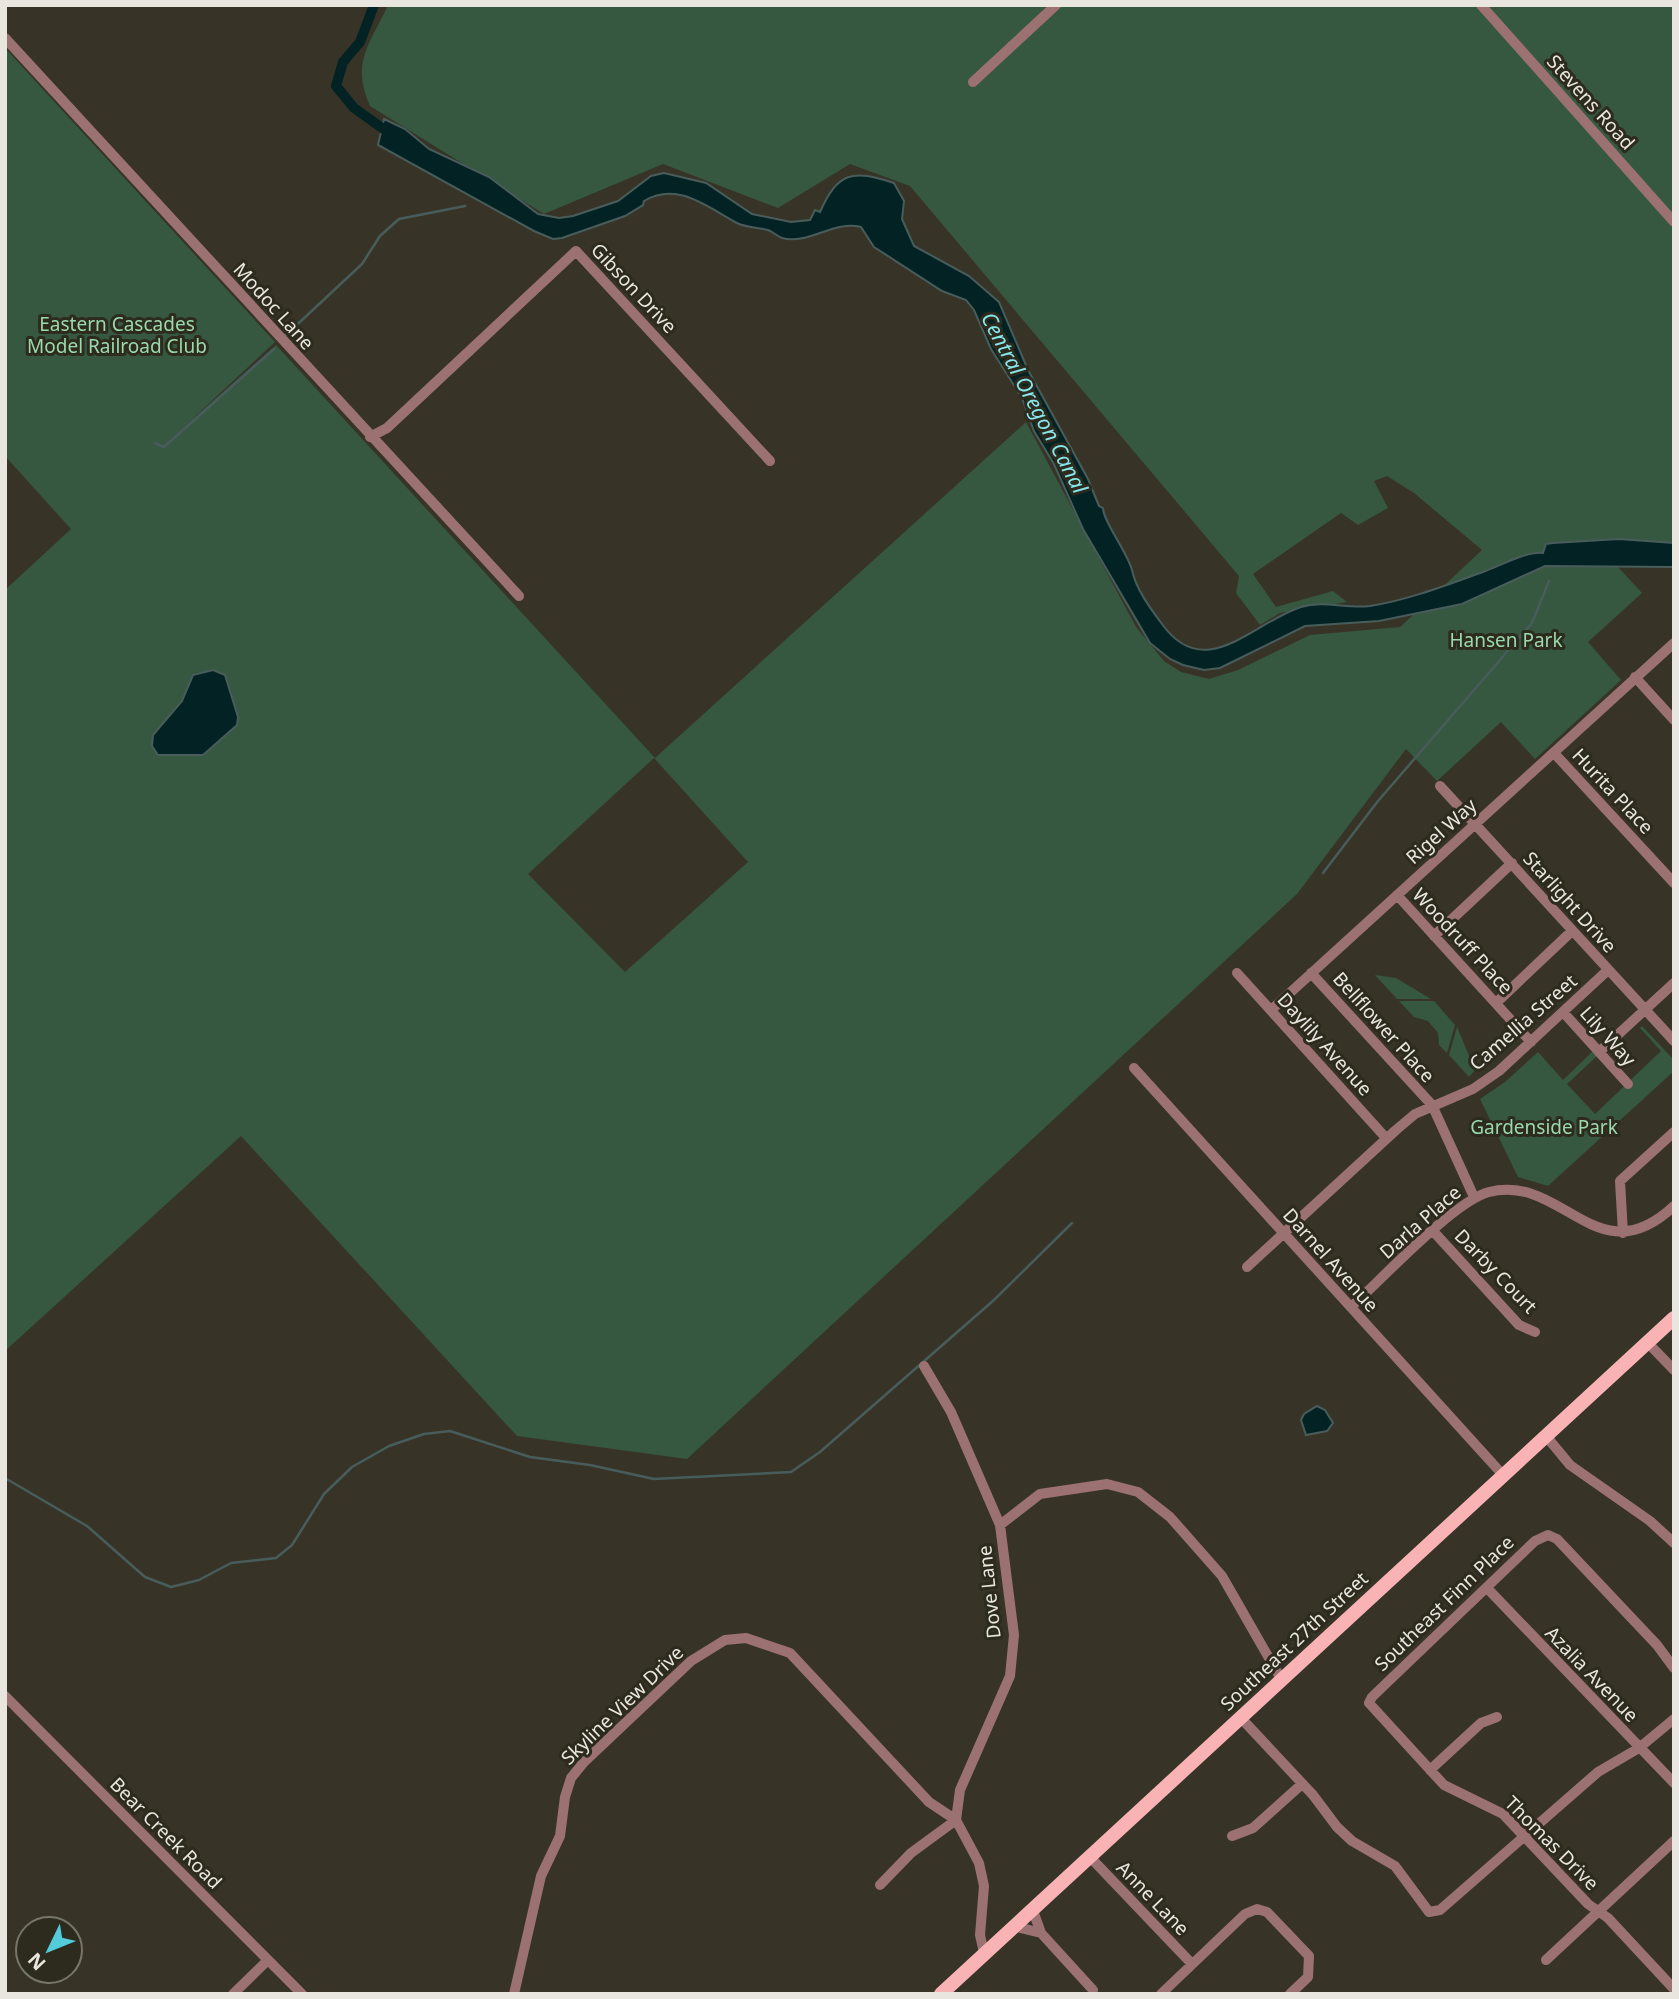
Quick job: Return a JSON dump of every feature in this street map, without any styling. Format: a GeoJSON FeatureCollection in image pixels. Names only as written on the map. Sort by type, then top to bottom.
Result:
{"type":"FeatureCollection","features":[{"type":"Feature","properties":{"kind":"main road","name":"Southeast 27th Street"},"geometry":{"type":"LineString","coordinates":[[943,1993],[1088,1856],[1674,1318]]}},
{"type":"Feature","properties":{"kind":"street"},"geometry":{"type":"LineString","coordinates":[[972,82],[1056,5]]}},
{"type":"Feature","properties":{"kind":"street","name":"Stevens Road"},"geometry":{"type":"LineString","coordinates":[[1481,5],[1674,222]]}},
{"type":"Feature","properties":{"kind":"street","name":"Modoc Lane"},"geometry":{"type":"LineString","coordinates":[[5,38],[519,596]]}},
{"type":"Feature","properties":{"kind":"street","name":"Gibson Drive"},"geometry":{"type":"LineString","coordinates":[[370,437],[387,428],[576,250],[769,461]]}},
{"type":"Feature","properties":{"kind":"street","name":"Rigel Way"},"geometry":{"type":"LineString","coordinates":[[1271,1010],[1674,643]]}},
{"type":"Feature","properties":{"kind":"street"},"geometry":{"type":"LineString","coordinates":[[1635,677],[1674,720]]}},
{"type":"Feature","properties":{"kind":"street","name":"Hurita Place"},"geometry":{"type":"LineString","coordinates":[[1554,753],[1674,883]]}},
{"type":"Feature","properties":{"kind":"street","name":"Starlight Drive"},"geometry":{"type":"LineString","coordinates":[[1440,786],[1674,1041]]}},
{"type":"Feature","properties":{"kind":"street"},"geometry":{"type":"LineString","coordinates":[[1434,936],[1511,863]]}},
{"type":"Feature","properties":{"kind":"street","name":"Woodruff Place"},"geometry":{"type":"LineString","coordinates":[[1396,895],[1531,1042]]}},
{"type":"Feature","properties":{"kind":"street"},"geometry":{"type":"LineString","coordinates":[[1496,1003],[1572,931]]}},
{"type":"Feature","properties":{"kind":"street","name":"Camellia Street"},"geometry":{"type":"LineString","coordinates":[[1247,1267],[1386,1138],[1432,1105],[1484,1082],[1608,970]]}},
{"type":"Feature","properties":{"kind":"street","name":"Bellflower Place"},"geometry":{"type":"LineString","coordinates":[[1311,973],[1432,1105],[1474,1197]]}},
{"type":"Feature","properties":{"kind":"street","name":"Daylily Avenue"},"geometry":{"type":"LineString","coordinates":[[1237,974],[1386,1138]]}},
{"type":"Feature","properties":{"kind":"street"},"geometry":{"type":"LineString","coordinates":[[1600,1052],[1674,983]]}},
{"type":"Feature","properties":{"kind":"street","name":"Lily Way"},"geometry":{"type":"LineString","coordinates":[[1563,1012],[1628,1084]]}},
{"type":"Feature","properties":{"kind":"street","name":"Darnel Avenue"},"geometry":{"type":"LineString","coordinates":[[1134,1068],[1503,1475]]}},
{"type":"Feature","properties":{"kind":"street"},"geometry":{"type":"LineString","coordinates":[[1674,1132],[1620,1181],[1623,1233],[1647,1226],[1674,1206]]}},
{"type":"Feature","properties":{"kind":"street","name":"Darla Place"},"geometry":{"type":"LineString","coordinates":[[1351,1307],[1474,1197],[1504,1189],[1529,1192],[1579,1221],[1598,1229],[1623,1233]]}},
{"type":"Feature","properties":{"kind":"street","name":"Darby Court"},"geometry":{"type":"LineString","coordinates":[[1433,1231],[1519,1325],[1535,1332]]}},
{"type":"Feature","properties":{"kind":"street"},"geometry":{"type":"LineString","coordinates":[[1647,1342],[1674,1370]]}},
{"type":"Feature","properties":{"kind":"street","name":"Dove Lane"},"geometry":{"type":"LineString","coordinates":[[924,1366],[951,1412],[1000,1525],[1014,1635],[1010,1676],[961,1790],[956,1820]]}},
{"type":"Feature","properties":{"kind":"street"},"geometry":{"type":"LineString","coordinates":[[1546,1436],[1570,1465],[1650,1521],[1674,1543]]}},
{"type":"Feature","properties":{"kind":"street"},"geometry":{"type":"LineString","coordinates":[[1000,1525],[1040,1494],[1107,1484],[1138,1492],[1170,1517],[1222,1576],[1281,1679]]}},
{"type":"Feature","properties":{"kind":"street","name":"Southeast Finn Place"},"geometry":{"type":"LineString","coordinates":[[1369,1703],[1371,1697],[1540,1536],[1548,1535],[1558,1539],[1649,1635],[1674,1668]]}},
{"type":"Feature","properties":{"kind":"street","name":"Azalia Avenue"},"geometry":{"type":"LineString","coordinates":[[1487,1588],[1674,1783]]}},
{"type":"Feature","properties":{"kind":"street","name":"Skyline View Drive"},"geometry":{"type":"LineString","coordinates":[[514,1994],[541,1876],[560,1836],[565,1797],[571,1778],[584,1762],[691,1661],[725,1640],[746,1638],[790,1653],[929,1802],[956,1820],[979,1863],[984,1886],[980,1935],[984,1953]]}},
{"type":"Feature","properties":{"kind":"street","name":"Bear Creek Road"},"geometry":{"type":"LineString","coordinates":[[5,1696],[302,1994]]}},
{"type":"Feature","properties":{"kind":"street","name":"Thomas Drive"},"geometry":{"type":"LineString","coordinates":[[1369,1703],[1430,1770],[1452,1789],[1503,1814],[1673,1988]]}},
{"type":"Feature","properties":{"kind":"street"},"geometry":{"type":"LineString","coordinates":[[1240,1717],[1352,1841],[1395,1866],[1429,1912],[1440,1910],[1508,1847],[1525,1837],[1598,1772],[1639,1748],[1674,1719]]}},
{"type":"Feature","properties":{"kind":"street"},"geometry":{"type":"LineString","coordinates":[[1430,1770],[1480,1723],[1497,1717]]}},
{"type":"Feature","properties":{"kind":"street"},"geometry":{"type":"LineString","coordinates":[[1232,1836],[1253,1828],[1302,1783]]}},
{"type":"Feature","properties":{"kind":"street"},"geometry":{"type":"LineString","coordinates":[[880,1885],[911,1853],[956,1820]]}},
{"type":"Feature","properties":{"kind":"street"},"geometry":{"type":"LineString","coordinates":[[1546,1961],[1674,1841]]}},
{"type":"Feature","properties":{"kind":"street","name":"Anne Lane"},"geometry":{"type":"LineString","coordinates":[[1088,1856],[1192,1964]]}},
{"type":"Feature","properties":{"kind":"street"},"geometry":{"type":"LineString","coordinates":[[1032,1908],[1041,1933],[1093,1990]]}},
{"type":"Feature","properties":{"kind":"street"},"geometry":{"type":"LineString","coordinates":[[1161,1994],[1245,1914],[1257,1909],[1267,1912],[1309,1956],[1308,1977],[1290,1994]]}},
{"type":"Feature","properties":{"kind":"street"},"geometry":{"type":"LineString","coordinates":[[1013,1926],[1041,1933]]}},
{"type":"Feature","properties":{"kind":"street"},"geometry":{"type":"LineString","coordinates":[[233,1994],[268,1960]]}},
{"type":"Feature","properties":{"kind":"green space"},"geometry":{"type":"Polygon","coordinates":[[[388,5],[1674,5],[1674,543],[1593,540],[1642,593],[1588,642],[1621,680],[1535,759],[1501,722],[1437,781],[1406,749],[1297,894],[687,1459],[517,1436],[241,1136],[5,1351],[5,590],[71,529],[5,456],[5,48],[275,342],[188,423],[276,345],[655,758],[1026,422],[1136,627],[1164,661],[1181,672],[1209,679],[1238,670],[1310,635],[1400,627],[1482,550],[1414,493],[1387,476],[1374,481],[1388,508],[1358,525],[1341,513],[1253,574],[1276,607],[1333,591],[1347,602],[1280,613],[1260,625],[1236,593],[1239,576],[910,186],[850,164],[778,208],[663,164],[544,214],[370,106],[362,77],[362,66],[369,43],[388,5]],[[654,758],[528,874],[625,972],[748,862],[654,758]]]}},
{"type":"Feature","properties":{"kind":"green space"},"geometry":{"type":"Polygon","coordinates":[[[1375,975],[1396,978],[1431,999],[1397,999],[1375,975]]]}},
{"type":"Feature","properties":{"kind":"green space"},"geometry":{"type":"Polygon","coordinates":[[[1399,1001],[1434,1001],[1455,1025],[1447,1053],[1439,1045],[1438,1033],[1428,1021],[1414,1017],[1399,1001]]]}},
{"type":"Feature","properties":{"kind":"green space","name":"Gardenside Park"},"geometry":{"type":"Polygon","coordinates":[[[1642,1026],[1674,1060],[1674,1071],[1548,1186],[1518,1177],[1480,1099],[1505,1082],[1538,1052],[1563,1080],[1593,1051],[1597,1056],[1567,1084],[1595,1114],[1661,1051],[1640,1028],[1642,1026]]]}},
{"type":"Feature","properties":{"kind":"green space"},"geometry":{"type":"Polygon","coordinates":[[[1457,1027],[1475,1070],[1469,1077],[1449,1055],[1457,1027]]]}},
{"type":"Feature","properties":{"kind":"water"},"geometry":{"type":"Polygon","coordinates":[[[384,119],[405,129],[429,149],[489,177],[538,214],[559,218],[618,201],[651,176],[664,173],[706,183],[752,214],[791,222],[810,220],[815,210],[820,212],[833,189],[848,177],[867,176],[894,183],[904,201],[902,219],[914,246],[969,276],[999,302],[1028,370],[1088,479],[1099,506],[1103,508],[1140,591],[1162,624],[1178,641],[1195,649],[1212,649],[1229,644],[1301,607],[1318,604],[1370,606],[1413,596],[1521,557],[1543,553],[1546,544],[1619,539],[1674,543],[1674,567],[1545,566],[1462,604],[1379,621],[1305,626],[1220,668],[1204,670],[1183,665],[1170,659],[1150,643],[1083,529],[1054,464],[1034,431],[1022,398],[991,349],[974,310],[966,300],[942,291],[874,247],[861,227],[841,227],[802,238],[782,238],[768,230],[737,223],[692,199],[669,194],[644,201],[643,205],[625,216],[553,239],[378,145],[384,119]]]}},
{"type":"Feature","properties":{"kind":"water"},"geometry":{"type":"Polygon","coordinates":[[[213,670],[225,675],[238,717],[237,725],[203,755],[158,755],[152,746],[153,735],[182,701],[193,675],[213,670]]]}},
{"type":"Feature","properties":{"kind":"water"},"geometry":{"type":"Polygon","coordinates":[[[1317,1406],[1325,1410],[1333,1423],[1327,1431],[1306,1435],[1301,1420],[1304,1414],[1317,1406]]]}},
{"type":"Feature","properties":{"kind":"waterway","name":"Central Oregon Canal"},"geometry":{"type":"LineString","coordinates":[[374,5],[360,42],[343,62],[336,86],[354,108],[392,135]]}},
{"type":"Feature","properties":{"kind":"waterway"},"geometry":{"type":"LineString","coordinates":[[286,335],[362,264],[380,236],[399,219],[465,206]]}},
{"type":"Feature","properties":{"kind":"waterway"},"geometry":{"type":"LineString","coordinates":[[155,443],[164,447],[274,349]]}},
{"type":"Feature","properties":{"kind":"waterway"},"geometry":{"type":"LineString","coordinates":[[1323,873],[1378,801],[1532,623],[1549,581]]}},
{"type":"Feature","properties":{"kind":"waterway"},"geometry":{"type":"LineString","coordinates":[[5,1478],[87,1526],[145,1577],[171,1587],[199,1580],[231,1563],[276,1558],[292,1545],[324,1494],[352,1467],[389,1446],[424,1434],[450,1431],[530,1457],[590,1465],[654,1479],[791,1472],[820,1452],[994,1300],[1072,1223]]}},
{"type":"Feature","properties":{"kind":"park label","name":"Eastern Cascades Model Railroad Club"},"geometry":{"type":"Point","coordinates":[117,335]}},
{"type":"Feature","properties":{"kind":"park label","name":"Hansen Park"},"geometry":{"type":"Point","coordinates":[1506,640]}}]}
